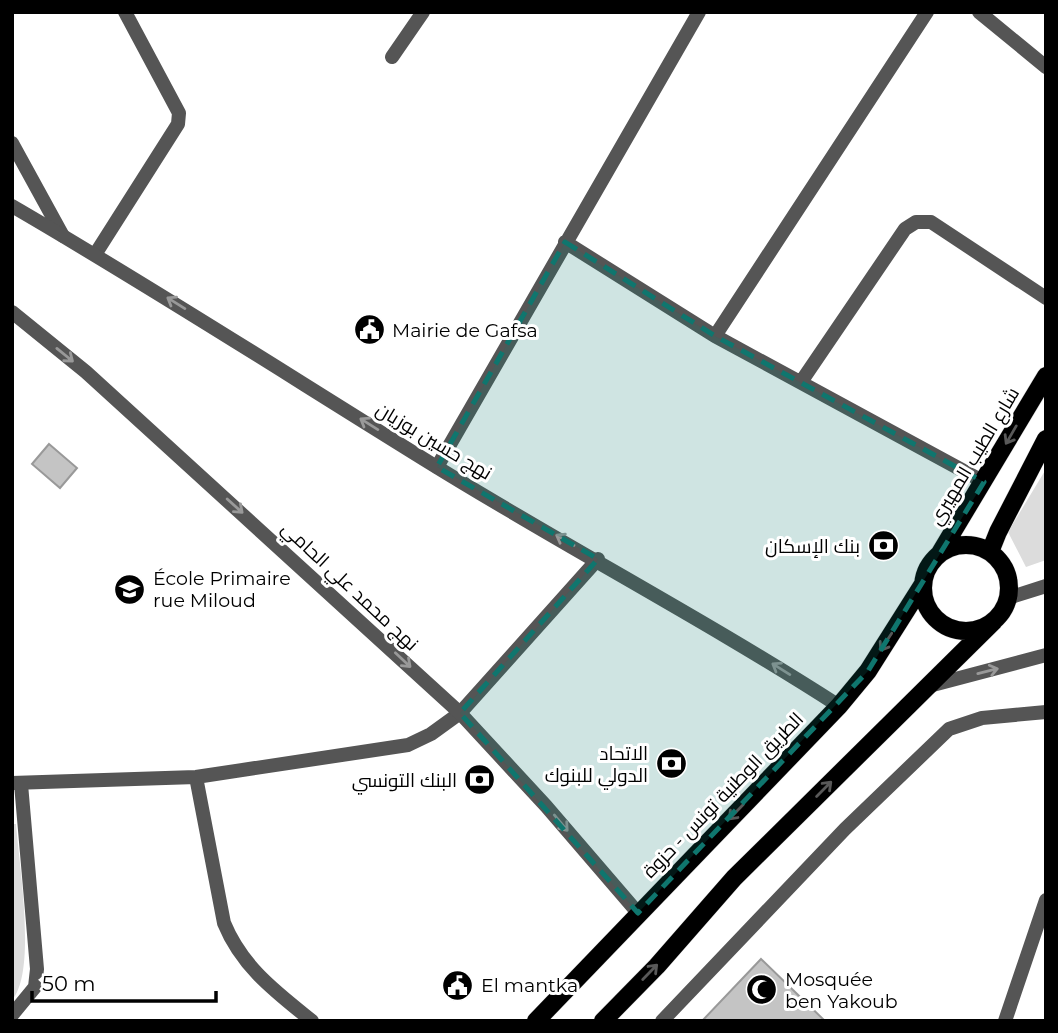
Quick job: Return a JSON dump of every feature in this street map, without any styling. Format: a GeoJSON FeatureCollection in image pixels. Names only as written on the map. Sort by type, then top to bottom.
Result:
{"type":"FeatureCollection","features":[{"type":"Feature","properties":{"kind":"main road","name":"شارع الطيب المهيري"},"geometry":{"type":"LineString","coordinates":[[938,555],[1046,376]]}},
{"type":"Feature","properties":{"kind":"main road"},"geometry":{"type":"LineString","coordinates":[[990,552],[998,531],[1046,439]]}},
{"type":"Feature","properties":{"kind":"main road"},"geometry":{"type":"LineString","coordinates":[[603,1021],[734,878],[994,621],[1008,598],[1008,578],[998,559],[982,548],[964,545],[938,555],[923,584],[929,609],[946,626],[971,631],[994,621]]}},
{"type":"Feature","properties":{"kind":"main road","name":"الطريق الوطنية تونس - حزوة"},"geometry":{"type":"LineString","coordinates":[[536,1021],[839,706],[867,671],[923,584]]}},
{"type":"Feature","properties":{"kind":"street"},"geometry":{"type":"LineString","coordinates":[[96,253],[178,124],[179,113],[125,12]]}},
{"type":"Feature","properties":{"kind":"street"},"geometry":{"type":"LineString","coordinates":[[392,57],[423,12]]}},
{"type":"Feature","properties":{"kind":"street"},"geometry":{"type":"LineString","coordinates":[[437,467],[699,12]]}},
{"type":"Feature","properties":{"kind":"street"},"geometry":{"type":"LineString","coordinates":[[715,336],[927,12]]}},
{"type":"Feature","properties":{"kind":"street"},"geometry":{"type":"LineString","coordinates":[[979,12],[1046,67]]}},
{"type":"Feature","properties":{"kind":"street"},"geometry":{"type":"LineString","coordinates":[[12,143],[63,236]]}},
{"type":"Feature","properties":{"kind":"street","name":"نهج حسين بوزيان"},"geometry":{"type":"LineString","coordinates":[[12,206],[96,253],[437,467],[598,559],[839,706]]}},
{"type":"Feature","properties":{"kind":"street"},"geometry":{"type":"LineString","coordinates":[[802,382],[905,229],[916,222],[931,222],[1046,298]]}},
{"type":"Feature","properties":{"kind":"street"},"geometry":{"type":"LineString","coordinates":[[565,242],[715,336],[984,482]]}},
{"type":"Feature","properties":{"kind":"street","name":"نهج محمد علي الحامي"},"geometry":{"type":"LineString","coordinates":[[12,312],[96,381],[460,713],[547,806],[638,914]]}},
{"type":"Feature","properties":{"kind":"street"},"geometry":{"type":"LineString","coordinates":[[12,1015],[35,987],[37,969],[17,783],[196,778],[408,746],[431,734],[460,713],[598,559]]}},
{"type":"Feature","properties":{"kind":"street"},"geometry":{"type":"LineString","coordinates":[[1008,598],[1046,586]]}},
{"type":"Feature","properties":{"kind":"street"},"geometry":{"type":"LineString","coordinates":[[929,686],[1046,655]]}},
{"type":"Feature","properties":{"kind":"street"},"geometry":{"type":"LineString","coordinates":[[662,1021],[845,829],[949,729],[982,718],[1046,712]]}},
{"type":"Feature","properties":{"kind":"street"},"geometry":{"type":"LineString","coordinates":[[196,778],[224,923],[231,940],[259,978],[312,1021]]}},
{"type":"Feature","properties":{"kind":"street"},"geometry":{"type":"LineString","coordinates":[[1005,1021],[1046,900]]}},
{"type":"Feature","properties":{"kind":"highlighted area"},"geometry":{"type":"Polygon","coordinates":[[[565,242],[715,336],[984,482],[868,671],[638,913],[460,713],[598,559],[437,467],[565,242]]]}},
{"type":"Feature","properties":{"kind":"shaded area"},"geometry":{"type":"Polygon","coordinates":[[[1046,469],[1046,560],[1026,567],[1008,532],[1046,469]]]}},
{"type":"Feature","properties":{"kind":"shaded area"},"geometry":{"type":"Polygon","coordinates":[[[12,824],[16,824],[25,943],[24,966],[12,1000],[12,824]]]}},
{"type":"Feature","properties":{"kind":"building"},"geometry":{"type":"Polygon","coordinates":[[[49,444],[77,468],[60,488],[32,464],[49,444]]]}},
{"type":"Feature","properties":{"kind":"building","name":"Mosquée ben Yakoub"},"geometry":{"type":"Polygon","coordinates":[[[761,959],[825,1021],[702,1021],[761,959]]]}},
{"type":"Feature","properties":{"kind":"place","name":"Mairie de Gafsa"},"geometry":{"type":"Point","coordinates":[369,330]}},
{"type":"Feature","properties":{"kind":"place","name":"بنك الإسكان"},"geometry":{"type":"Point","coordinates":[883,546]}},
{"type":"Feature","properties":{"kind":"place","name":"École Primaire rue Miloud"},"geometry":{"type":"Point","coordinates":[130,589]}},
{"type":"Feature","properties":{"kind":"place","name":"الاتحاد الدولي للبنوك"},"geometry":{"type":"Point","coordinates":[671,764]}},
{"type":"Feature","properties":{"kind":"place","name":"البنك التونسي"},"geometry":{"type":"Point","coordinates":[480,780]}},
{"type":"Feature","properties":{"kind":"place","name":"El mantka"},"geometry":{"type":"Point","coordinates":[458,985]}},
{"type":"Feature","properties":{"kind":"place","name":"Mosquée ben Yakoub"},"geometry":{"type":"Point","coordinates":[762,990]}}]}
